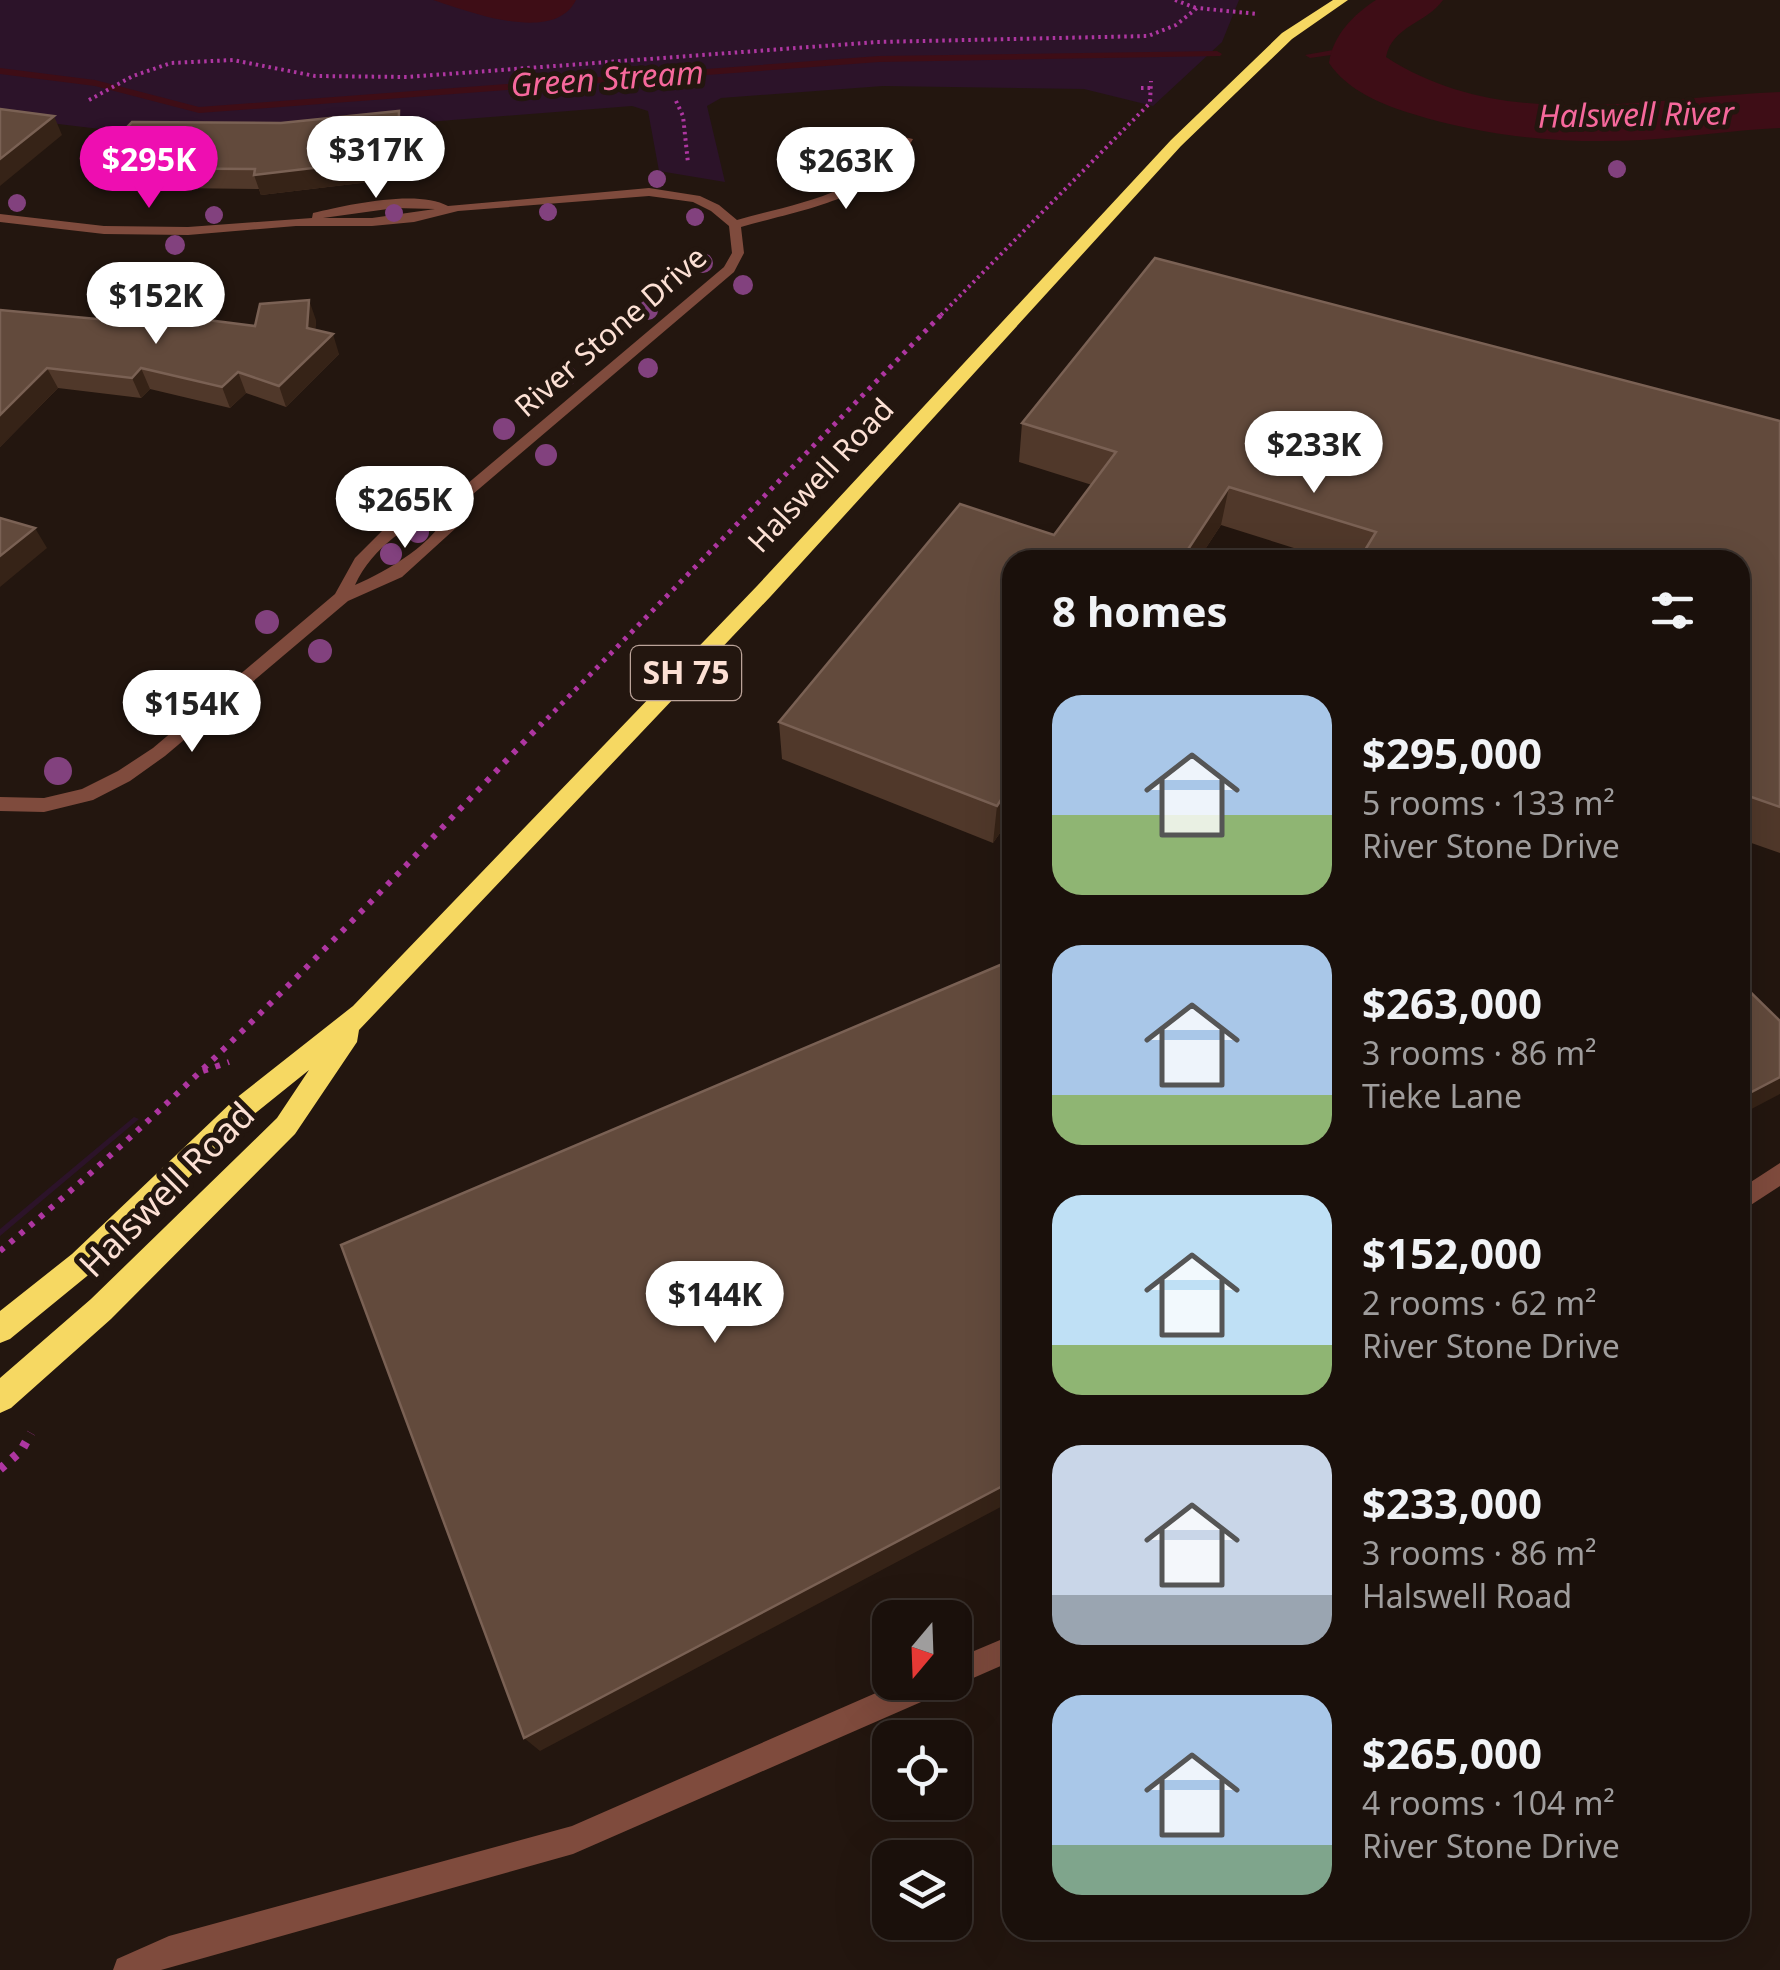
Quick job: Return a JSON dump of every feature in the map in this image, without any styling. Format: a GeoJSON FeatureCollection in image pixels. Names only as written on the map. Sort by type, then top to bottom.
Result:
{"type":"FeatureCollection","features":[{"type":"Feature","properties":{"kind":"main road","name":"Halswell Road"},"geometry":{"type":"LineString","coordinates":[[0,1328],[82,1263],[244,1108],[362,1013],[725,632],[1176,142],[1287,36],[1342,0]]}},
{"type":"Feature","properties":{"kind":"main road","name":"Halswell Road"},"geometry":{"type":"LineString","coordinates":[[0,1398],[142,1270],[286,1126],[362,1013]]}},
{"type":"Feature","properties":{"kind":"street"},"geometry":{"type":"LineString","coordinates":[[735,225],[869,182],[895,164],[908,140]]}},
{"type":"Feature","properties":{"kind":"street","name":"River Stone Drive"},"geometry":{"type":"LineString","coordinates":[[4,222],[142,232],[296,222],[372,222],[458,208],[649,192],[696,199],[715,208],[735,225],[738,253],[729,269],[459,498],[415,515],[373,547],[351,569],[342,597]]}},
{"type":"Feature","properties":{"kind":"street","name":"River Stone Drive"},"geometry":{"type":"LineString","coordinates":[[0,804],[44,805],[74,798],[124,776],[159,752],[342,597],[396,572],[452,524],[459,498]]}},
{"type":"Feature","properties":{"kind":"street"},"geometry":{"type":"LineString","coordinates":[[1750,1195],[1780,1173]]}},
{"type":"Feature","properties":{"kind":"street"},"geometry":{"type":"LineString","coordinates":[[972,1666],[1002,1653]]}},
{"type":"Feature","properties":{"kind":"street"},"geometry":{"type":"LineString","coordinates":[[128,1970],[169,1951],[573,1840],[893,1700]]}},
{"type":"Feature","properties":{"kind":"path"},"geometry":{"type":"LineString","coordinates":[[1174,0],[1197,8],[1308,22]]}},
{"type":"Feature","properties":{"kind":"path"},"geometry":{"type":"LineString","coordinates":[[88,100],[171,63],[233,60],[315,76],[407,77],[876,42],[1118,39],[1148,36],[1176,26],[1197,8]]}},
{"type":"Feature","properties":{"kind":"path"},"geometry":{"type":"LineString","coordinates":[[0,1251],[106,1164],[392,880],[627,634],[1150,104],[1151,85],[1141,88]]}},
{"type":"Feature","properties":{"kind":"path"},"geometry":{"type":"LineString","coordinates":[[676,101],[682,116],[687,168]]}},
{"type":"Feature","properties":{"kind":"path"},"geometry":{"type":"LineString","coordinates":[[198,1073],[231,1061]]}},
{"type":"Feature","properties":{"kind":"shaded area"},"geometry":{"type":"Polygon","coordinates":[[[0,0],[1239,0],[1222,42],[1153,106],[1084,89],[883,86],[721,98],[707,106],[725,182],[659,171],[648,111],[632,106],[248,136],[175,138],[0,117],[0,0]]]}},
{"type":"Feature","properties":{"kind":"shaded area"},"geometry":{"type":"Polygon","coordinates":[[[433,0],[576,0],[565,13],[549,21],[530,23],[487,17],[433,0]]]}},
{"type":"Feature","properties":{"kind":"shaded area"},"geometry":{"type":"Polygon","coordinates":[[[134,1117],[139,1119],[0,1236],[0,1229],[134,1117]]]}},
{"type":"Feature","properties":{"kind":"building"},"geometry":{"type":"Polygon","coordinates":[[[0,109],[54,116],[0,159],[0,109]]]}},
{"type":"Feature","properties":{"kind":"building"},"geometry":{"type":"Polygon","coordinates":[[[399,111],[398,158],[254,175],[255,169],[88,168],[132,122],[281,123],[399,111]]]}},
{"type":"Feature","properties":{"kind":"building"},"geometry":{"type":"Polygon","coordinates":[[[1155,258],[1780,421],[1780,807],[1750,796],[1750,550],[1365,550],[1376,532],[1229,487],[1188,550],[1002,550],[1002,798],[997,806],[779,722],[960,504],[1054,535],[1116,452],[1022,423],[1155,258]]]}},
{"type":"Feature","properties":{"kind":"building"},"geometry":{"type":"Polygon","coordinates":[[[309,300],[307,328],[333,334],[279,386],[238,372],[222,387],[141,368],[132,378],[47,368],[0,415],[0,310],[108,320],[133,315],[150,317],[153,313],[255,326],[260,304],[309,300]]]}},
{"type":"Feature","properties":{"kind":"building"},"geometry":{"type":"Polygon","coordinates":[[[0,518],[35,528],[0,556],[0,518]]]}},
{"type":"Feature","properties":{"kind":"building"},"geometry":{"type":"Polygon","coordinates":[[[1002,964],[1002,1486],[524,1738],[341,1245],[1002,964]]]}},
{"type":"Feature","properties":{"kind":"building"},"geometry":{"type":"Polygon","coordinates":[[[1750,992],[1780,1021],[1780,1077],[1750,1093],[1750,992]]]}},
{"type":"Feature","properties":{"kind":"waterway","name":"Halswell River"},"geometry":{"type":"LineString","coordinates":[[1416,0],[1386,17],[1369,33],[1362,42],[1357,63],[1386,82],[1455,108],[1532,121],[1609,124],[1780,110]]}},
{"type":"Feature","properties":{"kind":"waterway","name":"Green Stream"},"geometry":{"type":"LineString","coordinates":[[1310,55],[1356,49]]}},
{"type":"Feature","properties":{"kind":"waterway","name":"Green Stream"},"geometry":{"type":"LineString","coordinates":[[0,71],[95,83],[199,110],[879,59],[1217,54]]}}]}
